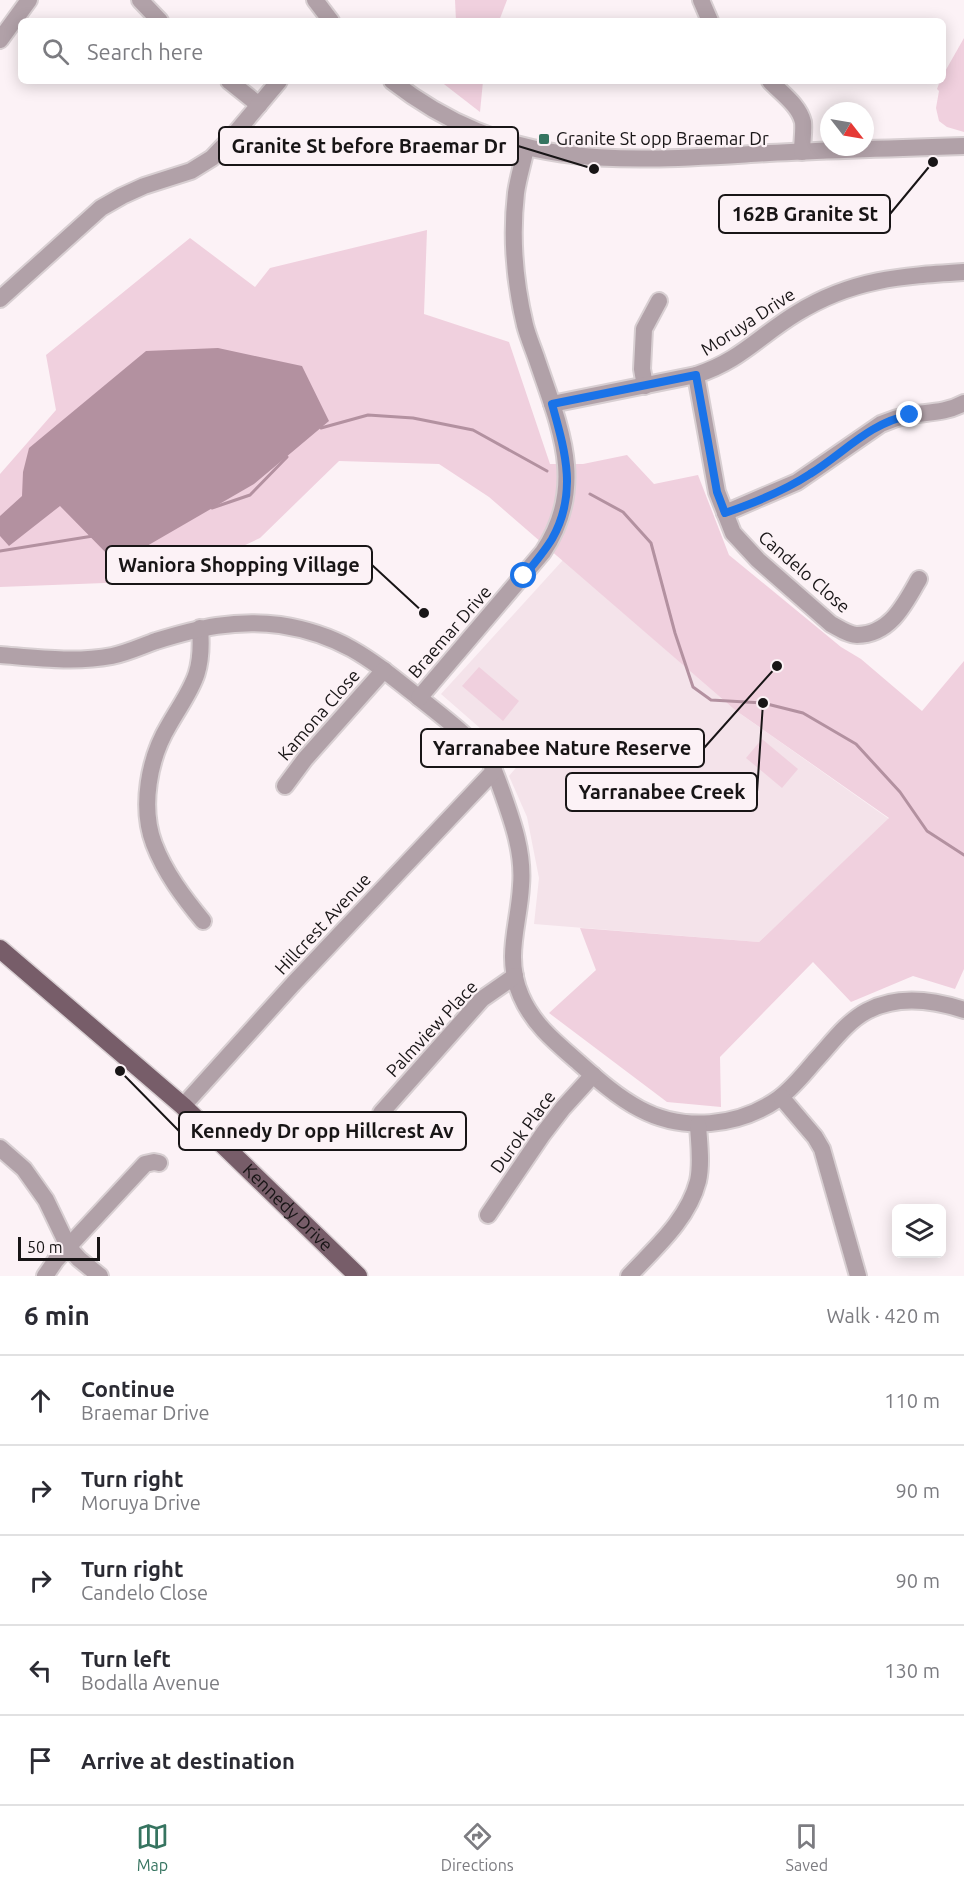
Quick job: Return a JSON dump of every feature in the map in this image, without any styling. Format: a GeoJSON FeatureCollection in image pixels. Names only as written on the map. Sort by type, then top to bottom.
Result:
{"type":"FeatureCollection","features":[{"type":"Feature","properties":{"kind":"main road","name":"Kennedy Drive"},"geometry":{"type":"LineString","coordinates":[[0,949],[183,1106],[358,1276]]}},
{"type":"Feature","properties":{"kind":"street"},"geometry":{"type":"LineString","coordinates":[[0,40],[29,0]]}},
{"type":"Feature","properties":{"kind":"street"},"geometry":{"type":"LineString","coordinates":[[140,0],[157,18]]}},
{"type":"Feature","properties":{"kind":"street"},"geometry":{"type":"LineString","coordinates":[[315,0],[328,18]]}},
{"type":"Feature","properties":{"kind":"street"},"geometry":{"type":"LineString","coordinates":[[701,0],[709,18]]}},
{"type":"Feature","properties":{"kind":"street"},"geometry":{"type":"LineString","coordinates":[[233,84],[259,105]]}},
{"type":"Feature","properties":{"kind":"street"},"geometry":{"type":"LineString","coordinates":[[0,300],[101,208],[144,186],[191,171],[207,162],[233,136],[276,84]]}},
{"type":"Feature","properties":{"kind":"street"},"geometry":{"type":"LineString","coordinates":[[396,84],[416,99],[453,120],[507,143],[568,156],[642,160],[964,146]]}},
{"type":"Feature","properties":{"kind":"street"},"geometry":{"type":"LineString","coordinates":[[773,84],[800,115],[803,124],[802,152]]}},
{"type":"Feature","properties":{"kind":"street","name":"Braemar Drive"},"geometry":{"type":"LineString","coordinates":[[419,698],[524,576],[554,536],[565,503],[567,478],[565,452],[552,404],[525,326],[516,263],[516,192],[526,148]]}},
{"type":"Feature","properties":{"kind":"street","name":"Moruya Drive"},"geometry":{"type":"LineString","coordinates":[[552,404],[696,375],[730,362],[796,313],[858,284],[886,278],[964,272]]}},
{"type":"Feature","properties":{"kind":"street"},"geometry":{"type":"LineString","coordinates":[[645,386],[642,369],[644,329],[659,301]]}},
{"type":"Feature","properties":{"kind":"street","name":"Candelo Close"},"geometry":{"type":"LineString","coordinates":[[696,375],[717,492],[733,533],[758,560],[831,624],[856,635],[881,629],[892,621],[902,609],[919,579]]}},
{"type":"Feature","properties":{"kind":"street"},"geometry":{"type":"LineString","coordinates":[[725,513],[797,482],[881,424],[894,418],[944,411],[964,403]]}},
{"type":"Feature","properties":{"kind":"street"},"geometry":{"type":"LineString","coordinates":[[0,655],[62,660],[87,659],[115,655],[200,628],[254,623],[316,632],[353,649],[384,670],[476,747],[487,758],[494,771],[511,818],[521,864],[521,885],[512,946],[515,976],[520,994],[534,1019],[593,1075],[629,1103],[642,1110],[682,1123],[698,1125],[745,1116],[781,1097],[850,1023],[866,1011],[879,1006],[915,1001],[935,1002],[964,1010]]}},
{"type":"Feature","properties":{"kind":"street"},"geometry":{"type":"LineString","coordinates":[[200,628],[199,669],[190,691],[169,725],[153,763],[149,780],[148,804],[154,844],[180,892],[203,921]]}},
{"type":"Feature","properties":{"kind":"street","name":"Kamona Close"},"geometry":{"type":"LineString","coordinates":[[285,786],[312,751],[384,670]]}},
{"type":"Feature","properties":{"kind":"street","name":"Hillcrest Avenue"},"geometry":{"type":"LineString","coordinates":[[183,1106],[328,945],[494,771]]}},
{"type":"Feature","properties":{"kind":"street","name":"Palmview Place"},"geometry":{"type":"LineString","coordinates":[[381,1113],[482,999],[515,976]]}},
{"type":"Feature","properties":{"kind":"street","name":"Durok Place"},"geometry":{"type":"LineString","coordinates":[[488,1215],[543,1134],[593,1075]]}},
{"type":"Feature","properties":{"kind":"street"},"geometry":{"type":"LineString","coordinates":[[781,1097],[815,1137],[822,1149],[858,1276]]}},
{"type":"Feature","properties":{"kind":"street"},"geometry":{"type":"LineString","coordinates":[[629,1276],[674,1227],[690,1204],[698,1180],[700,1153],[698,1125]]}},
{"type":"Feature","properties":{"kind":"street"},"geometry":{"type":"LineString","coordinates":[[0,1148],[24,1169],[46,1200],[69,1248],[100,1276]]}},
{"type":"Feature","properties":{"kind":"street"},"geometry":{"type":"LineString","coordinates":[[45,1276],[56,1260],[145,1164],[159,1163]]}},
{"type":"Feature","properties":{"kind":"shaded area"},"geometry":{"type":"Polygon","coordinates":[[[455,0],[507,0],[500,18],[456,18],[455,0]]]}},
{"type":"Feature","properties":{"kind":"shaded area"},"geometry":{"type":"Polygon","coordinates":[[[964,38],[964,132],[947,127],[939,121],[936,108],[939,91],[937,89],[939,84],[946,84],[946,70],[964,38]]]}},
{"type":"Feature","properties":{"kind":"shaded area"},"geometry":{"type":"Polygon","coordinates":[[[444,84],[483,84],[480,112],[444,84]]]}},
{"type":"Feature","properties":{"kind":"shaded area"},"geometry":{"type":"Polygon","coordinates":[[[427,230],[424,314],[509,342],[550,464],[583,464],[627,455],[654,484],[698,475],[729,555],[841,647],[861,659],[922,711],[964,661],[964,969],[955,989],[913,976],[851,1002],[813,962],[720,1057],[721,1107],[667,1102],[549,1013],[596,970],[580,928],[759,942],[889,818],[735,710],[489,497],[439,464],[339,461],[260,538],[228,553],[131,582],[0,587],[0,474],[56,410],[46,355],[190,238],[255,287],[270,268],[427,230]]]}},
{"type":"Feature","properties":{"kind":"shaded area"},"geometry":{"type":"Polygon","coordinates":[[[218,348],[302,366],[329,421],[254,484],[140,550],[114,561],[60,506],[9,546],[0,536],[0,516],[22,496],[23,472],[29,448],[146,351],[218,348]]]}},
{"type":"Feature","properties":{"kind":"shaded area"},"geometry":{"type":"Polygon","coordinates":[[[563,560],[735,710],[889,819],[759,942],[534,924],[539,878],[527,817],[509,776],[520,763],[441,694],[563,560]]]}},
{"type":"Feature","properties":{"kind":"shaded area"},"geometry":{"type":"Polygon","coordinates":[[[479,667],[519,701],[503,721],[462,686],[479,667]]]}},
{"type":"Feature","properties":{"kind":"shaded area"},"geometry":{"type":"Polygon","coordinates":[[[762,739],[798,769],[782,788],[746,758],[762,739]]]}},
{"type":"Feature","properties":{"kind":"waterway"},"geometry":{"type":"LineString","coordinates":[[321,428],[368,415],[413,418],[473,430],[547,471]]}},
{"type":"Feature","properties":{"kind":"waterway"},"geometry":{"type":"LineString","coordinates":[[212,508],[250,495],[287,457]]}},
{"type":"Feature","properties":{"kind":"waterway"},"geometry":{"type":"LineString","coordinates":[[590,494],[623,512],[651,543],[675,633],[693,687],[711,700],[763,703],[803,713],[856,744],[900,792],[927,831],[964,855]]}},
{"type":"Feature","properties":{"kind":"waterway"},"geometry":{"type":"LineString","coordinates":[[0,551],[93,536]]}},
{"type":"Feature","properties":{"kind":"place","name":"Granite St opp Braemar Dr"},"geometry":{"type":"Point","coordinates":[544,139]}},
{"type":"Feature","properties":{"kind":"place","name":"162B Granite St"},"geometry":{"type":"Point","coordinates":[933,162]}},
{"type":"Feature","properties":{"kind":"place","name":"Granite St before Braemar Dr"},"geometry":{"type":"Point","coordinates":[594,169]}},
{"type":"Feature","properties":{"kind":"place","name":"Waniora Shopping Village"},"geometry":{"type":"Point","coordinates":[424,613]}},
{"type":"Feature","properties":{"kind":"place","name":"Yarranabee Nature Reserve"},"geometry":{"type":"Point","coordinates":[777,666]}},
{"type":"Feature","properties":{"kind":"place","name":"Yarranabee Creek"},"geometry":{"type":"Point","coordinates":[763,703]}},
{"type":"Feature","properties":{"kind":"place","name":"Kennedy Dr opp Hillcrest Av"},"geometry":{"type":"Point","coordinates":[120,1071]}},
{"type":"Feature","properties":{"kind":"route"},"geometry":{"type":"LineString","coordinates":[[524,576],[554,536],[565,503],[567,488],[565,452],[552,404],[696,375],[717,492],[725,513],[797,482],[826,464],[870,430],[894,418],[910,415]]}}]}
